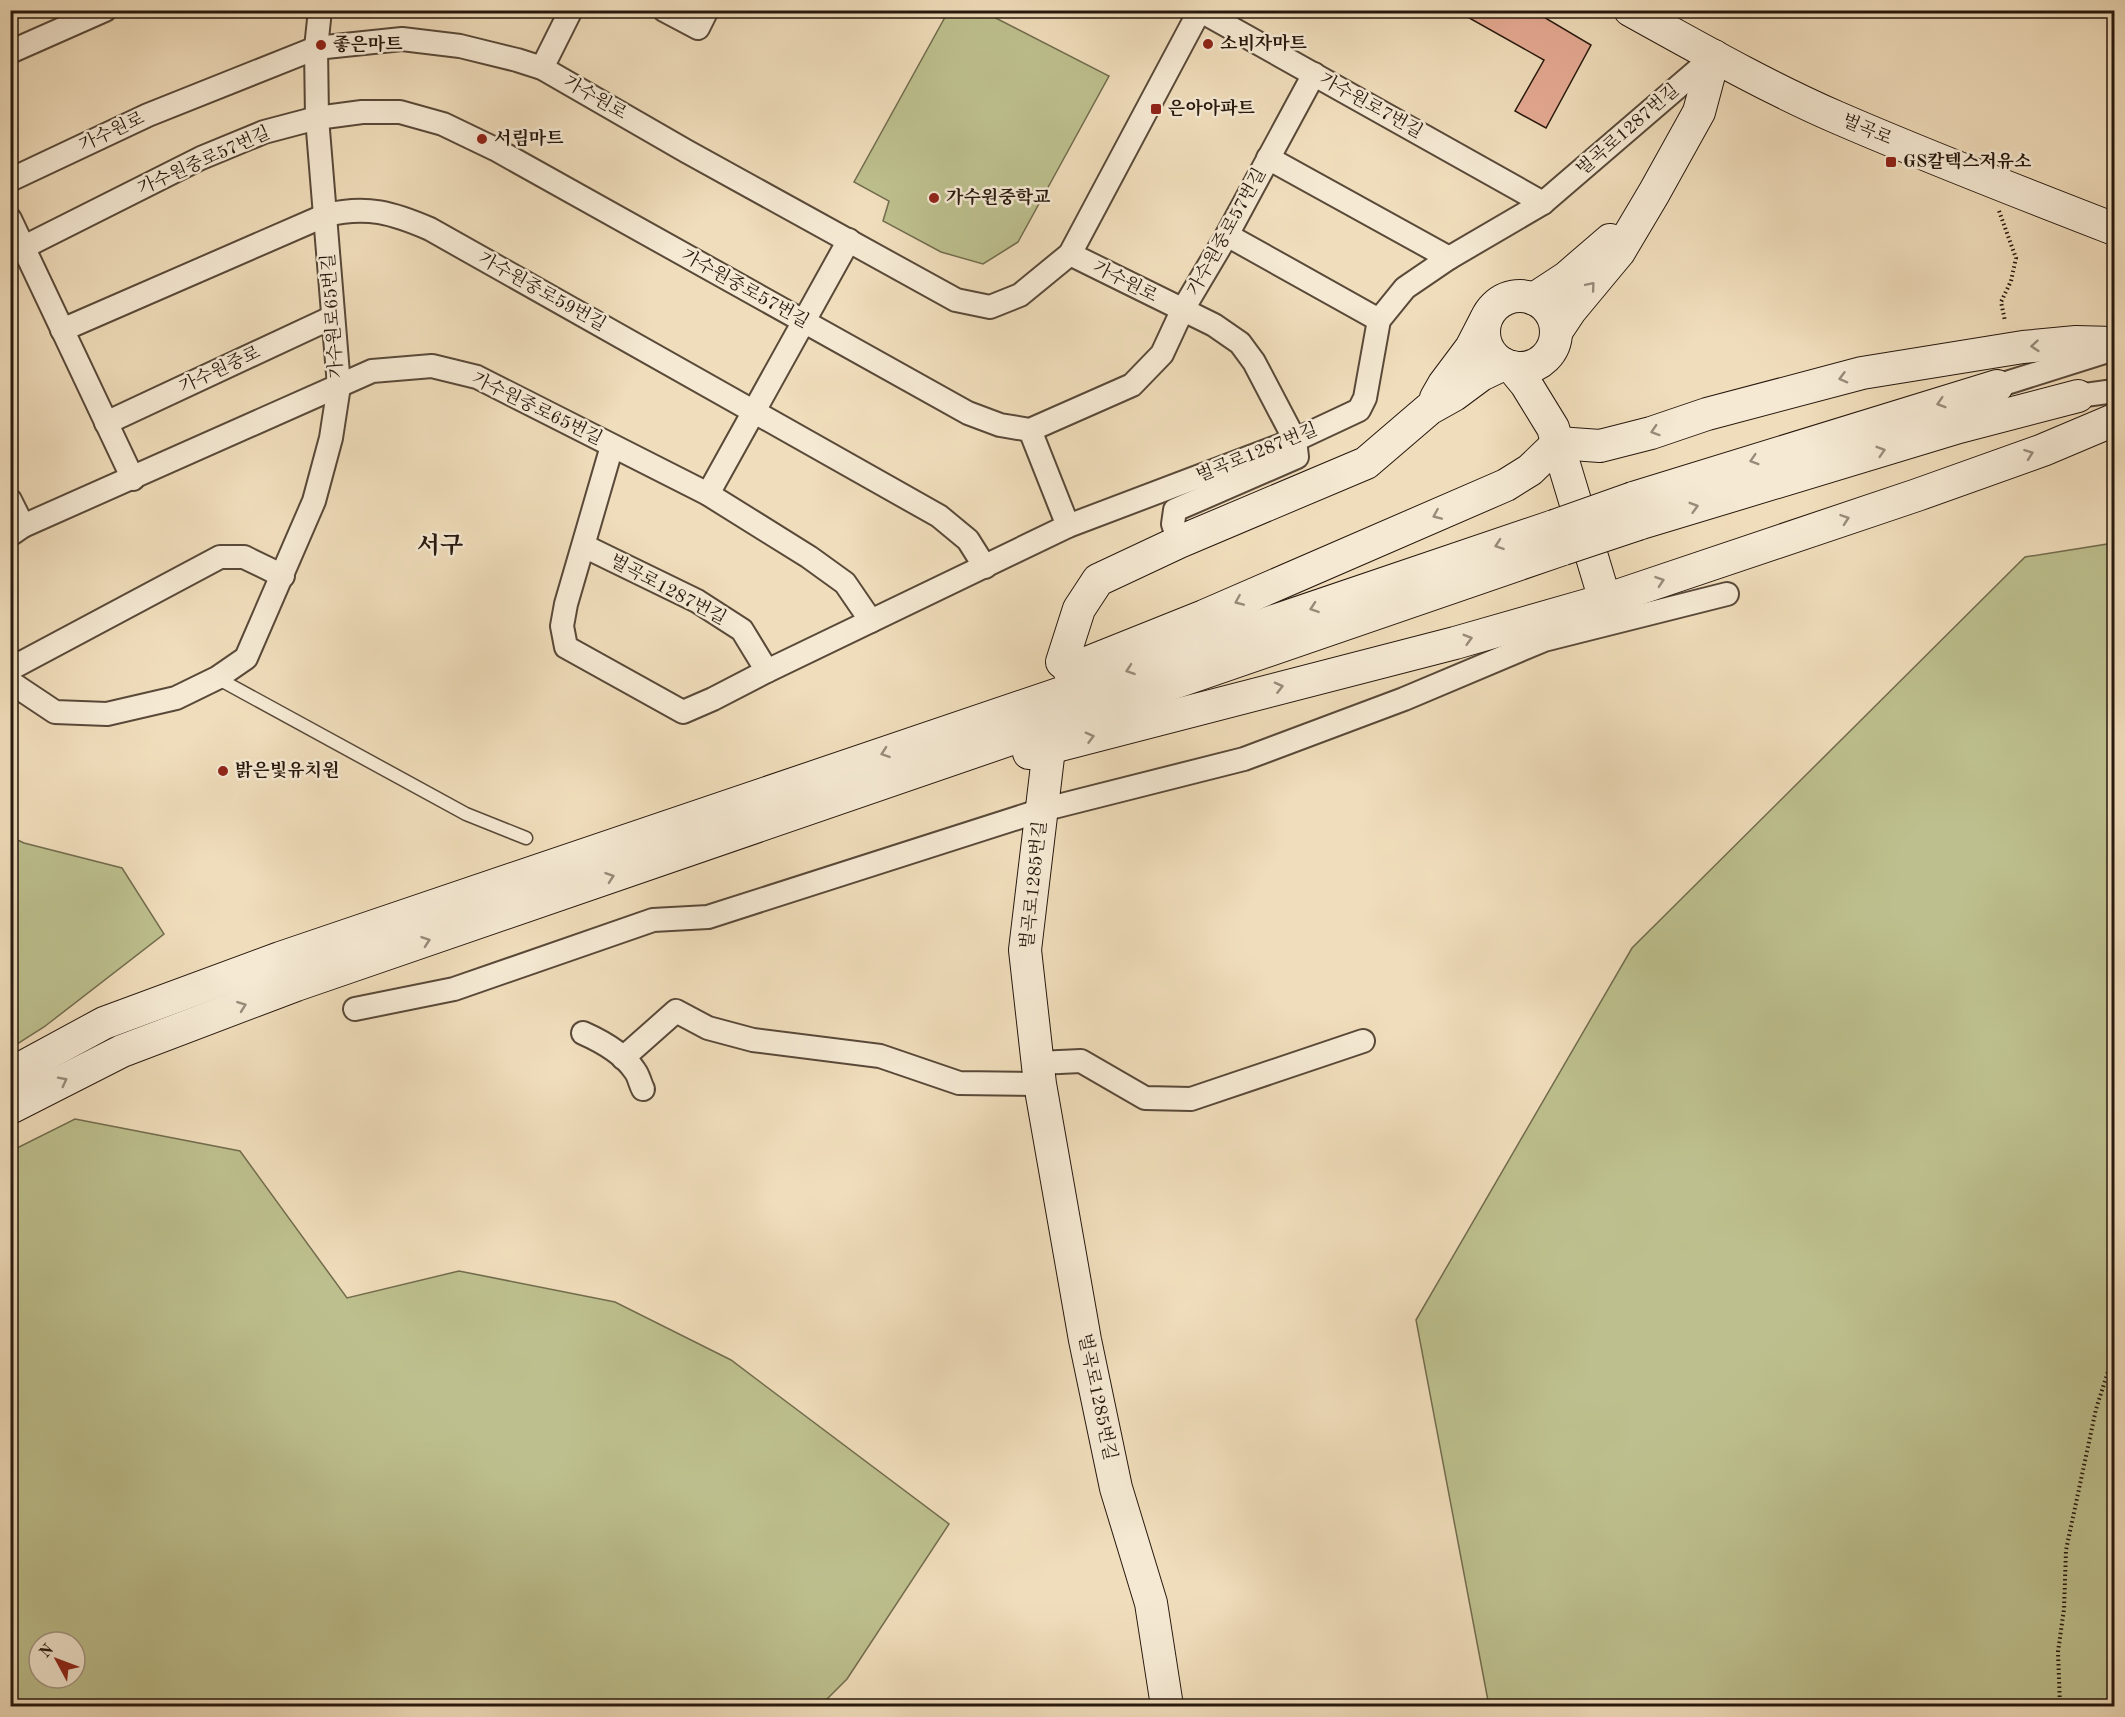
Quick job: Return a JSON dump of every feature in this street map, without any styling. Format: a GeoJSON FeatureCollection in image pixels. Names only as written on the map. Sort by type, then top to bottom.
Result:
{"type":"FeatureCollection","features":[{"type":"Feature","properties":{"kind":"main road","name":"벌곡로"},"geometry":{"type":"LineString","coordinates":[[1630,10],[1714,56],[1834,116],[2115,229]]}},
{"type":"Feature","properties":{"kind":"main road"},"geometry":{"type":"LineString","coordinates":[[1062,662],[1079,609],[1098,580],[1179,542],[1366,463],[1429,409],[1454,395],[1480,375],[1508,366],[1531,366],[1547,356],[1570,310],[1619,252],[1699,112],[1714,56]]}},
{"type":"Feature","properties":{"kind":"main road"},"geometry":{"type":"LineString","coordinates":[[1534,299],[1566,278],[1608,241],[1634,226]]}},
{"type":"Feature","properties":{"kind":"main road"},"geometry":{"type":"LineString","coordinates":[[924,740],[1019,690],[1204,616],[1506,485],[1530,470],[1556,436],[1554,322],[1550,312],[1534,299],[1523,296],[1501,301],[1486,319],[1471,348],[1444,384],[1429,409]]}},
{"type":"Feature","properties":{"kind":"main road"},"geometry":{"type":"LineString","coordinates":[[1486,319],[1485,340],[1489,350],[1526,384],[1556,436],[1605,600]]}},
{"type":"Feature","properties":{"kind":"main road"},"geometry":{"type":"LineString","coordinates":[[1556,436],[1600,446],[1651,433],[1707,414],[1862,373],[2023,346],[2076,342],[2115,343]]}},
{"type":"Feature","properties":{"kind":"main road"},"geometry":{"type":"LineString","coordinates":[[10,1108],[122,1051],[296,986],[910,774],[1559,538],[1997,386]]}},
{"type":"Feature","properties":{"kind":"main road"},"geometry":{"type":"LineString","coordinates":[[1636,511],[2078,396]]}},
{"type":"Feature","properties":{"kind":"main road"},"geometry":{"type":"LineString","coordinates":[[910,774],[1028,753],[1455,643],[1605,600],[1917,495],[2043,450],[2115,420]]}},
{"type":"Feature","properties":{"kind":"main road"},"geometry":{"type":"LineString","coordinates":[[10,1074],[104,1023],[280,958],[924,740],[1559,538]]}},
{"type":"Feature","properties":{"kind":"main road","name":"벌곡로1285번길"},"geometry":{"type":"LineString","coordinates":[[1048,757],[1025,950],[1039,1074],[1085,1340],[1116,1488],[1152,1603],[1167,1707]]}},
{"type":"Feature","properties":{"kind":"street"},"geometry":{"type":"LineString","coordinates":[[10,52],[105,10]]}},
{"type":"Feature","properties":{"kind":"street"},"geometry":{"type":"LineString","coordinates":[[316,48],[320,10]]}},
{"type":"Feature","properties":{"kind":"street"},"geometry":{"type":"LineString","coordinates":[[542,68],[571,10]]}},
{"type":"Feature","properties":{"kind":"street"},"geometry":{"type":"LineString","coordinates":[[664,10],[698,28],[706,10]]}},
{"type":"Feature","properties":{"kind":"street","name":"가수원로"},"geometry":{"type":"LineString","coordinates":[[10,180],[148,115],[316,48],[402,39],[460,46],[542,68],[686,151],[956,300],[990,308],[1020,295],[1070,254],[1199,11]]}},
{"type":"Feature","properties":{"kind":"street","name":"가수원로7번길"},"geometry":{"type":"LineString","coordinates":[[1199,11],[1543,203]]}},
{"type":"Feature","properties":{"kind":"street","name":"가수원로65번길"},"geometry":{"type":"LineString","coordinates":[[10,682],[55,712],[107,714],[176,698],[217,678],[246,658],[314,501],[331,438],[339,386],[316,118],[316,48]]}},
{"type":"Feature","properties":{"kind":"street","name":"벌곡로1287번길"},"geometry":{"type":"LineString","coordinates":[[612,446],[564,615],[562,626],[566,647],[683,712],[1068,526],[1294,440],[1359,410],[1365,398],[1379,320],[1405,288],[1449,258],[1543,203],[1714,56]]}},
{"type":"Feature","properties":{"kind":"street","name":"가수원중로57번길"},"geometry":{"type":"LineString","coordinates":[[18,250],[201,158],[264,132],[316,118],[362,112],[400,112],[443,124],[495,149],[968,413],[999,425],[1030,430],[1132,385],[1162,354],[1182,311],[1227,236],[1314,74]]}},
{"type":"Feature","properties":{"kind":"street"},"geometry":{"type":"LineString","coordinates":[[1268,158],[1449,258]]}},
{"type":"Feature","properties":{"kind":"street","name":"가수원중로59번길"},"geometry":{"type":"LineString","coordinates":[[62,330],[326,215],[367,210],[396,215],[430,229],[939,516],[968,540],[985,567]]}},
{"type":"Feature","properties":{"kind":"street"},"geometry":{"type":"LineString","coordinates":[[10,219],[18,250],[62,330],[133,479],[17,531],[10,500]]}},
{"type":"Feature","properties":{"kind":"street"},"geometry":{"type":"LineString","coordinates":[[1227,236],[1379,320]]}},
{"type":"Feature","properties":{"kind":"street"},"geometry":{"type":"LineString","coordinates":[[708,494],[849,240]]}},
{"type":"Feature","properties":{"kind":"street","name":"가수원로"},"geometry":{"type":"LineString","coordinates":[[1070,254],[1214,325],[1240,344],[1254,362],[1294,440]]}},
{"type":"Feature","properties":{"kind":"street","name":"가수원중로"},"geometry":{"type":"LineString","coordinates":[[106,423],[333,317]]}},
{"type":"Feature","properties":{"kind":"street"},"geometry":{"type":"LineString","coordinates":[[1997,386],[2115,349]]}},
{"type":"Feature","properties":{"kind":"street","name":"가수원중로65번길"},"geometry":{"type":"LineString","coordinates":[[133,479],[372,371],[432,366],[477,377],[708,494],[809,557],[845,583],[871,621]]}},
{"type":"Feature","properties":{"kind":"street"},"geometry":{"type":"LineString","coordinates":[[2078,396],[2115,391]]}},
{"type":"Feature","properties":{"kind":"street"},"geometry":{"type":"LineString","coordinates":[[1030,430],[1068,526]]}},
{"type":"Feature","properties":{"kind":"street"},"geometry":{"type":"LineString","coordinates":[[1179,542],[1173,524],[1175,510],[1297,458],[1294,440]]}},
{"type":"Feature","properties":{"kind":"street","name":"벌곡로1287번길"},"geometry":{"type":"LineString","coordinates":[[584,546],[697,601],[742,630],[767,671]]}},
{"type":"Feature","properties":{"kind":"street"},"geometry":{"type":"LineString","coordinates":[[10,669],[220,557],[244,557],[282,576]]}},
{"type":"Feature","properties":{"kind":"street"},"geometry":{"type":"LineString","coordinates":[[355,1009],[454,989],[653,920],[708,917],[1042,810],[1244,759],[1404,699],[1544,640],[1727,594]]}},
{"type":"Feature","properties":{"kind":"street"},"geometry":{"type":"LineString","coordinates":[[623,1058],[676,1011],[708,1028],[753,1040],[880,1056],[959,1083],[1039,1074],[1081,1061],[1145,1098],[1191,1099],[1363,1041]]}},
{"type":"Feature","properties":{"kind":"street"},"geometry":{"type":"LineString","coordinates":[[583,1033],[599,1040],[623,1058],[635,1071],[643,1089]]}},
{"type":"Feature","properties":{"kind":"lane"},"geometry":{"type":"LineString","coordinates":[[217,678],[466,814],[526,838]]}},
{"type":"Feature","properties":{"kind":"path"},"geometry":{"type":"LineString","coordinates":[[1984,178],[2016,258],[2011,281],[2001,302],[2005,321]]}},
{"type":"Feature","properties":{"kind":"path"},"geometry":{"type":"LineString","coordinates":[[2060,1707],[2058,1652],[2064,1609],[2067,1550],[2096,1409],[2115,1353]]}},
{"type":"Feature","properties":{"kind":"green space"},"geometry":{"type":"Polygon","coordinates":[[[949,10],[982,11],[1109,76],[1018,242],[983,264],[941,252],[883,221],[889,201],[854,182],[949,10]]]}},
{"type":"Feature","properties":{"kind":"green space"},"geometry":{"type":"Polygon","coordinates":[[[2114,543],[2114,1706],[1489,1706],[1416,1320],[1632,948],[2025,557],[2114,543]]]}},
{"type":"Feature","properties":{"kind":"green space"},"geometry":{"type":"Polygon","coordinates":[[[11,837],[24,843],[122,868],[164,934],[44,1027],[11,1048],[11,837]]]}},
{"type":"Feature","properties":{"kind":"green space"},"geometry":{"type":"Polygon","coordinates":[[[75,1119],[240,1151],[347,1298],[459,1271],[615,1302],[731,1360],[949,1524],[847,1679],[820,1706],[11,1706],[11,1151],[75,1119]]]}},
{"type":"Feature","properties":{"kind":"building"},"geometry":{"type":"Polygon","coordinates":[[[1455,10],[1532,10],[1591,45],[1546,128],[1515,111],[1544,60],[1455,10]]]}},
{"type":"Feature","properties":{"kind":"place","name":"소비자마트"},"geometry":{"type":"Point","coordinates":[1208,44]}},
{"type":"Feature","properties":{"kind":"place","name":"좋은마트"},"geometry":{"type":"Point","coordinates":[321,45]}},
{"type":"Feature","properties":{"kind":"place","name":"은아아파트"},"geometry":{"type":"Point","coordinates":[1156,109]}},
{"type":"Feature","properties":{"kind":"place","name":"서림마트"},"geometry":{"type":"Point","coordinates":[482,139]}},
{"type":"Feature","properties":{"kind":"place","name":"GS칼텍스저유소"},"geometry":{"type":"Point","coordinates":[1891,162]}},
{"type":"Feature","properties":{"kind":"place","name":"가수원중학교"},"geometry":{"type":"Point","coordinates":[934,198]}},
{"type":"Feature","properties":{"kind":"place","name":"밝은빛유치원"},"geometry":{"type":"Point","coordinates":[223,771]}},
{"type":"Feature","properties":{"kind":"district","name":"서구"},"geometry":{"type":"Point","coordinates":[440,547]}}]}
